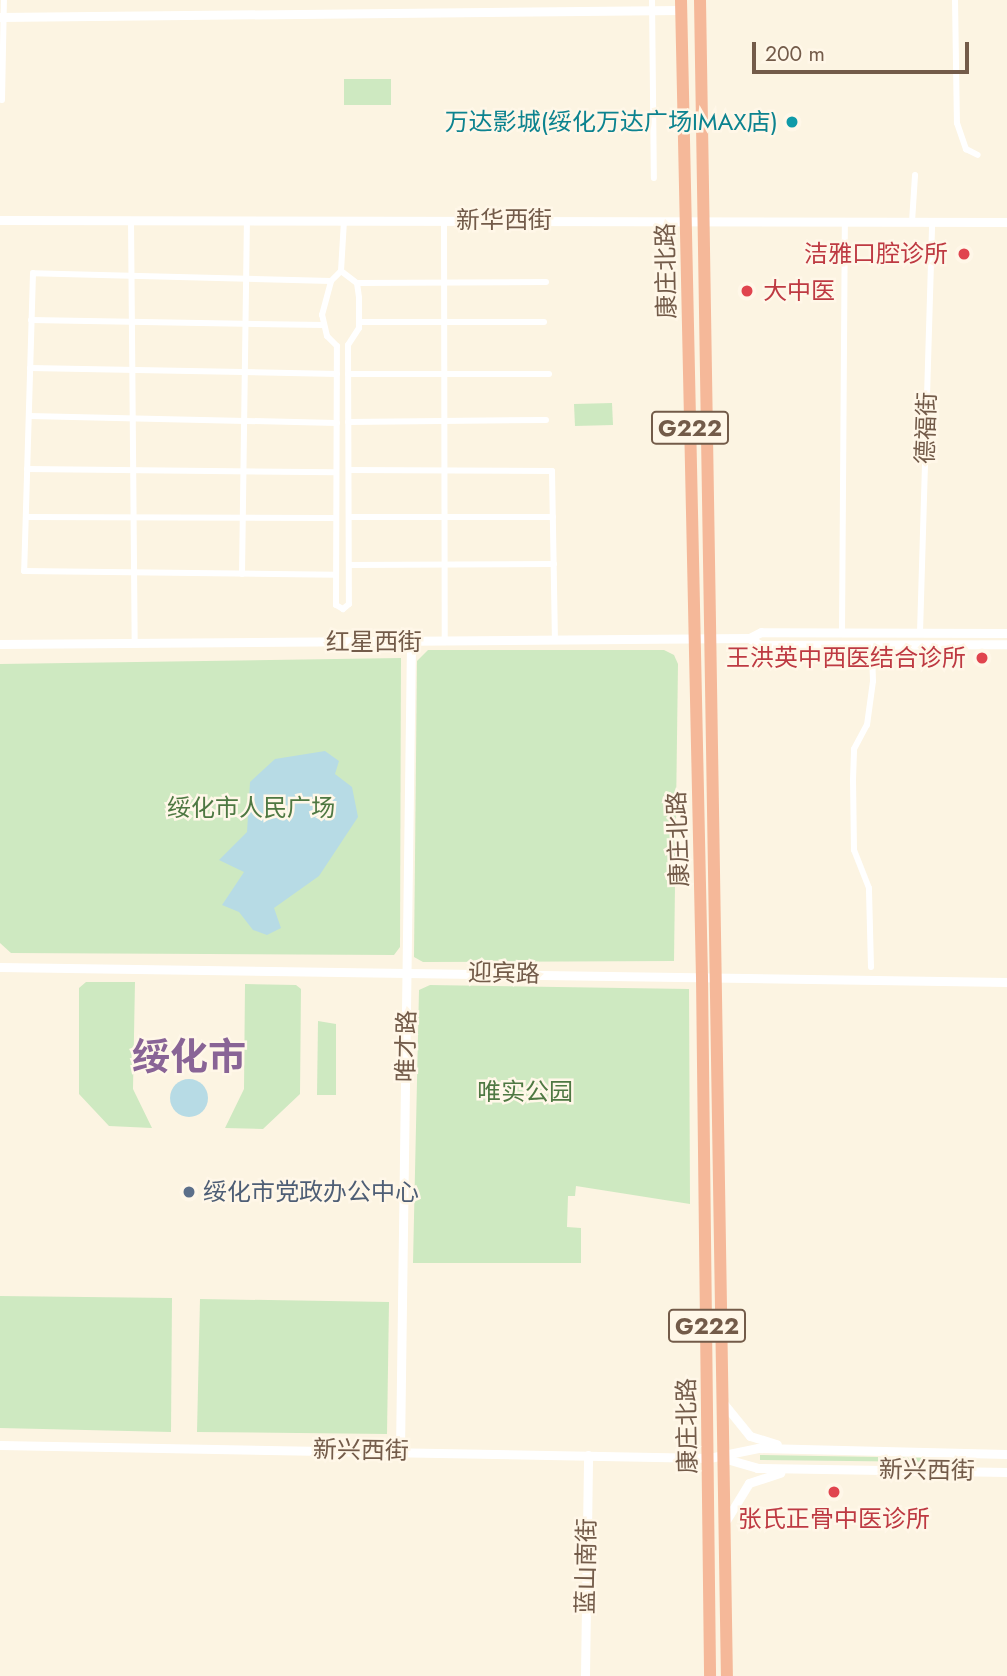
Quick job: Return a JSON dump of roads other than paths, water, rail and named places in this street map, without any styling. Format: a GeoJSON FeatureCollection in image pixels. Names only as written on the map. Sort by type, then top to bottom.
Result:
{"type":"FeatureCollection","features":[{"type":"Feature","properties":{"kind":"highway","name":"康庄北路"},"geometry":{"type":"LineString","coordinates":[[700,0],[710,638],[708,977],[715,1458],[710,1676]]}},
{"type":"Feature","properties":{"kind":"highway","name":"康庄北路"},"geometry":{"type":"LineString","coordinates":[[681,5],[693,638],[708,977],[720,1398],[715,1458],[724,1528],[727,1676]]}},
{"type":"Feature","properties":{"kind":"main road"},"geometry":{"type":"LineString","coordinates":[[370,0],[370,12]]}},
{"type":"Feature","properties":{"kind":"main road"},"geometry":{"type":"LineString","coordinates":[[2,17],[652,10],[681,5]]}},
{"type":"Feature","properties":{"kind":"main road","name":"新华西街"},"geometry":{"type":"LineString","coordinates":[[0,220],[686,219],[1007,222]]}},
{"type":"Feature","properties":{"kind":"main road","name":"红星西街"},"geometry":{"type":"LineString","coordinates":[[0,644],[748,638],[761,632],[1007,633]]}},
{"type":"Feature","properties":{"kind":"main road"},"geometry":{"type":"LineString","coordinates":[[920,633],[920,645]]}},
{"type":"Feature","properties":{"kind":"main road","name":"红星西街"},"geometry":{"type":"LineString","coordinates":[[748,638],[760,645],[1007,645]]}},
{"type":"Feature","properties":{"kind":"main road","name":"唯才路"},"geometry":{"type":"LineString","coordinates":[[400,1451],[411,642]]}},
{"type":"Feature","properties":{"kind":"main road","name":"迎宾路"},"geometry":{"type":"LineString","coordinates":[[0,967],[1007,982]]}},
{"type":"Feature","properties":{"kind":"main road"},"geometry":{"type":"LineString","coordinates":[[720,1398],[741,1429],[760,1441],[838,1451]]}},
{"type":"Feature","properties":{"kind":"main road","name":"新兴西街"},"geometry":{"type":"LineString","coordinates":[[0,1445],[715,1458],[757,1468],[1007,1472]]}},
{"type":"Feature","properties":{"kind":"main road","name":"新兴西街"},"geometry":{"type":"LineString","coordinates":[[715,1458],[758,1448],[1007,1454]]}},
{"type":"Feature","properties":{"kind":"main road"},"geometry":{"type":"LineString","coordinates":[[945,1453],[945,1471]]}},
{"type":"Feature","properties":{"kind":"main road","name":"蓝山南街"},"geometry":{"type":"LineString","coordinates":[[585,1676],[588,1455]]}},
{"type":"Feature","properties":{"kind":"main road"},"geometry":{"type":"LineString","coordinates":[[724,1528],[735,1499],[757,1478],[773,1472],[838,1468]]}},
{"type":"Feature","properties":{"kind":"street"},"geometry":{"type":"LineString","coordinates":[[2,100],[4,0]]}},
{"type":"Feature","properties":{"kind":"street"},"geometry":{"type":"LineString","coordinates":[[652,0],[654,178]]}},
{"type":"Feature","properties":{"kind":"street"},"geometry":{"type":"LineString","coordinates":[[955,0],[957,123],[965,149],[978,155]]}},
{"type":"Feature","properties":{"kind":"street"},"geometry":{"type":"LineString","coordinates":[[912,222],[915,175]]}},
{"type":"Feature","properties":{"kind":"street"},"geometry":{"type":"LineString","coordinates":[[131,220],[135,643]]}},
{"type":"Feature","properties":{"kind":"street"},"geometry":{"type":"LineString","coordinates":[[242,574],[244,279],[247,220]]}},
{"type":"Feature","properties":{"kind":"street"},"geometry":{"type":"LineString","coordinates":[[344,220],[341,271],[331,281],[324,326],[337,346],[336,604],[343,609],[349,604],[348,345],[356,338],[359,322],[356,283]]}},
{"type":"Feature","properties":{"kind":"street"},"geometry":{"type":"LineString","coordinates":[[444,220],[445,642]]}},
{"type":"Feature","properties":{"kind":"street"},"geometry":{"type":"LineString","coordinates":[[842,632],[845,222]]}},
{"type":"Feature","properties":{"kind":"street","name":"德福街"},"geometry":{"type":"LineString","coordinates":[[920,633],[932,222]]}},
{"type":"Feature","properties":{"kind":"street"},"geometry":{"type":"LineString","coordinates":[[341,271],[356,283],[546,282]]}},
{"type":"Feature","properties":{"kind":"street"},"geometry":{"type":"LineString","coordinates":[[331,281],[33,273],[24,570],[336,575]]}},
{"type":"Feature","properties":{"kind":"street"},"geometry":{"type":"LineString","coordinates":[[31,320],[324,326]]}},
{"type":"Feature","properties":{"kind":"street"},"geometry":{"type":"LineString","coordinates":[[359,322],[544,322]]}},
{"type":"Feature","properties":{"kind":"street"},"geometry":{"type":"LineString","coordinates":[[30,368],[337,374]]}},
{"type":"Feature","properties":{"kind":"street"},"geometry":{"type":"LineString","coordinates":[[348,374],[549,374]]}},
{"type":"Feature","properties":{"kind":"street"},"geometry":{"type":"LineString","coordinates":[[29,416],[337,423]]}},
{"type":"Feature","properties":{"kind":"street"},"geometry":{"type":"LineString","coordinates":[[348,422],[547,420]]}},
{"type":"Feature","properties":{"kind":"street"},"geometry":{"type":"LineString","coordinates":[[27,468],[336,472]]}},
{"type":"Feature","properties":{"kind":"street"},"geometry":{"type":"LineString","coordinates":[[349,470],[552,471],[555,638]]}},
{"type":"Feature","properties":{"kind":"street"},"geometry":{"type":"LineString","coordinates":[[26,517],[336,518]]}},
{"type":"Feature","properties":{"kind":"street"},"geometry":{"type":"LineString","coordinates":[[349,517],[553,517]]}},
{"type":"Feature","properties":{"kind":"street"},"geometry":{"type":"LineString","coordinates":[[349,565],[554,564]]}},
{"type":"Feature","properties":{"kind":"street"},"geometry":{"type":"LineString","coordinates":[[871,967],[869,888],[854,850],[853,780],[854,749],[867,725],[873,681],[872,645]]}},
{"type":"Feature","properties":{"kind":"water"},"geometry":{"type":"Polygon","coordinates":[[[325,751],[339,761],[335,774],[352,787],[358,817],[319,876],[274,908],[281,928],[267,935],[253,930],[239,912],[222,905],[244,872],[219,860],[247,832],[250,782],[275,759],[325,751]]]}},
{"type":"Feature","properties":{"kind":"water"},"geometry":{"type":"Polygon","coordinates":[[[189,1079],[202,1085],[208,1098],[202,1111],[189,1117],[176,1111],[170,1098],[176,1085],[189,1079]]]}},
{"type":"Feature","properties":{"kind":"place","name":"万达影城(绥化万达广场IMAX店)"},"geometry":{"type":"Point","coordinates":[792,122]}},
{"type":"Feature","properties":{"kind":"place","name":"洁雅口腔诊所"},"geometry":{"type":"Point","coordinates":[964,254]}},
{"type":"Feature","properties":{"kind":"place","name":"大中医"},"geometry":{"type":"Point","coordinates":[747,291]}},
{"type":"Feature","properties":{"kind":"place","name":"王洪英中西医结合诊所"},"geometry":{"type":"Point","coordinates":[982,658]}},
{"type":"Feature","properties":{"kind":"place","name":"绥化市党政办公中心"},"geometry":{"type":"Point","coordinates":[189,1192]}},
{"type":"Feature","properties":{"kind":"place","name":"张氏正骨中医诊所"},"geometry":{"type":"Point","coordinates":[834,1492]}},
{"type":"Feature","properties":{"kind":"district","name":"绥化市"},"geometry":{"type":"Point","coordinates":[189,1057]}},
{"type":"Feature","properties":{"kind":"park label","name":"绥化市人民广场"},"geometry":{"type":"Point","coordinates":[251,808]}},
{"type":"Feature","properties":{"kind":"park label","name":"唯实公园"},"geometry":{"type":"Point","coordinates":[525,1092]}}]}
